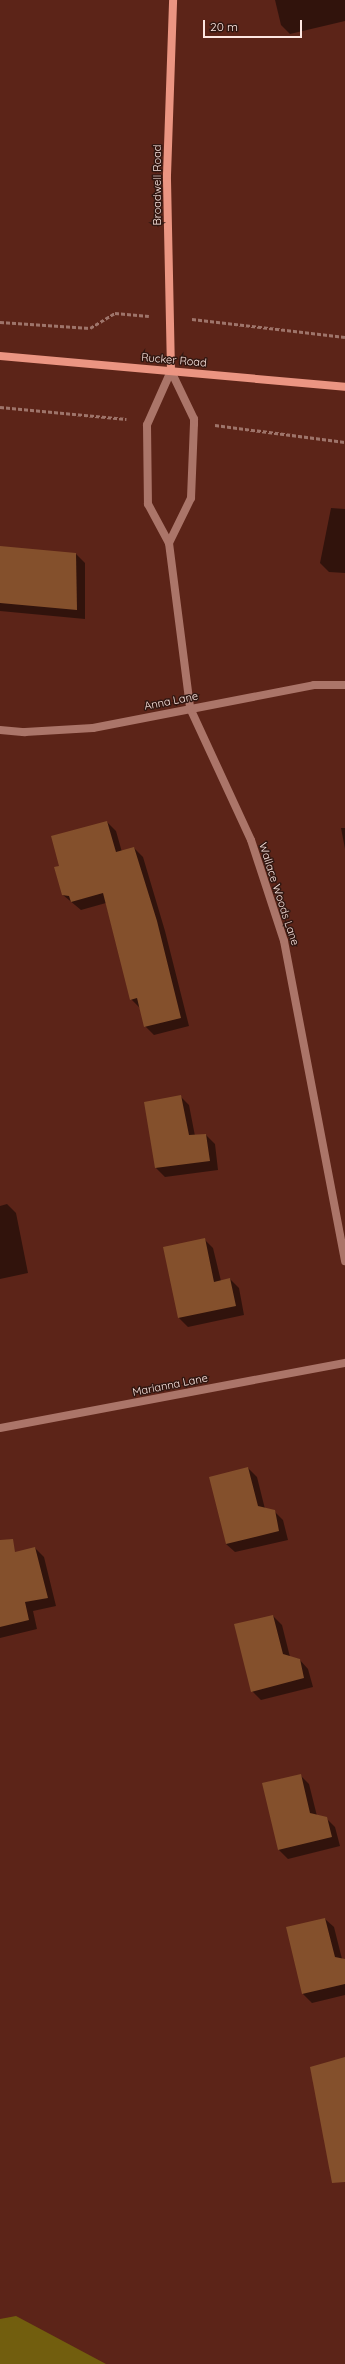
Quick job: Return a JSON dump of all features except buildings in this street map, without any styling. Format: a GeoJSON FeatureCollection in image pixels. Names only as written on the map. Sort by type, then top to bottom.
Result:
{"type":"FeatureCollection","features":[{"type":"Feature","properties":{"kind":"street","name":"Broadwell Road"},"geometry":{"type":"LineString","coordinates":[[171,371],[167,175],[173,0]]}},
{"type":"Feature","properties":{"kind":"street","name":"Rucker Road"},"geometry":{"type":"LineString","coordinates":[[0,356],[345,387]]}},
{"type":"Feature","properties":{"kind":"street"},"geometry":{"type":"LineString","coordinates":[[169,543],[191,498],[194,419],[171,371]]}},
{"type":"Feature","properties":{"kind":"street","name":"Wallace Woods Lane"},"geometry":{"type":"LineString","coordinates":[[171,371],[148,425],[148,504],[169,543],[190,708],[251,840],[284,941],[345,1261]]}},
{"type":"Feature","properties":{"kind":"street","name":"Anna Lane"},"geometry":{"type":"LineString","coordinates":[[0,730],[25,732],[92,728],[314,685],[345,685]]}},
{"type":"Feature","properties":{"kind":"street","name":"Marianna Lane"},"geometry":{"type":"LineString","coordinates":[[0,1428],[345,1363]]}},
{"type":"Feature","properties":{"kind":"shaded area"},"geometry":{"type":"Polygon","coordinates":[[[16,2316],[106,2364],[0,2364],[0,2319],[16,2316]]]}}]}
